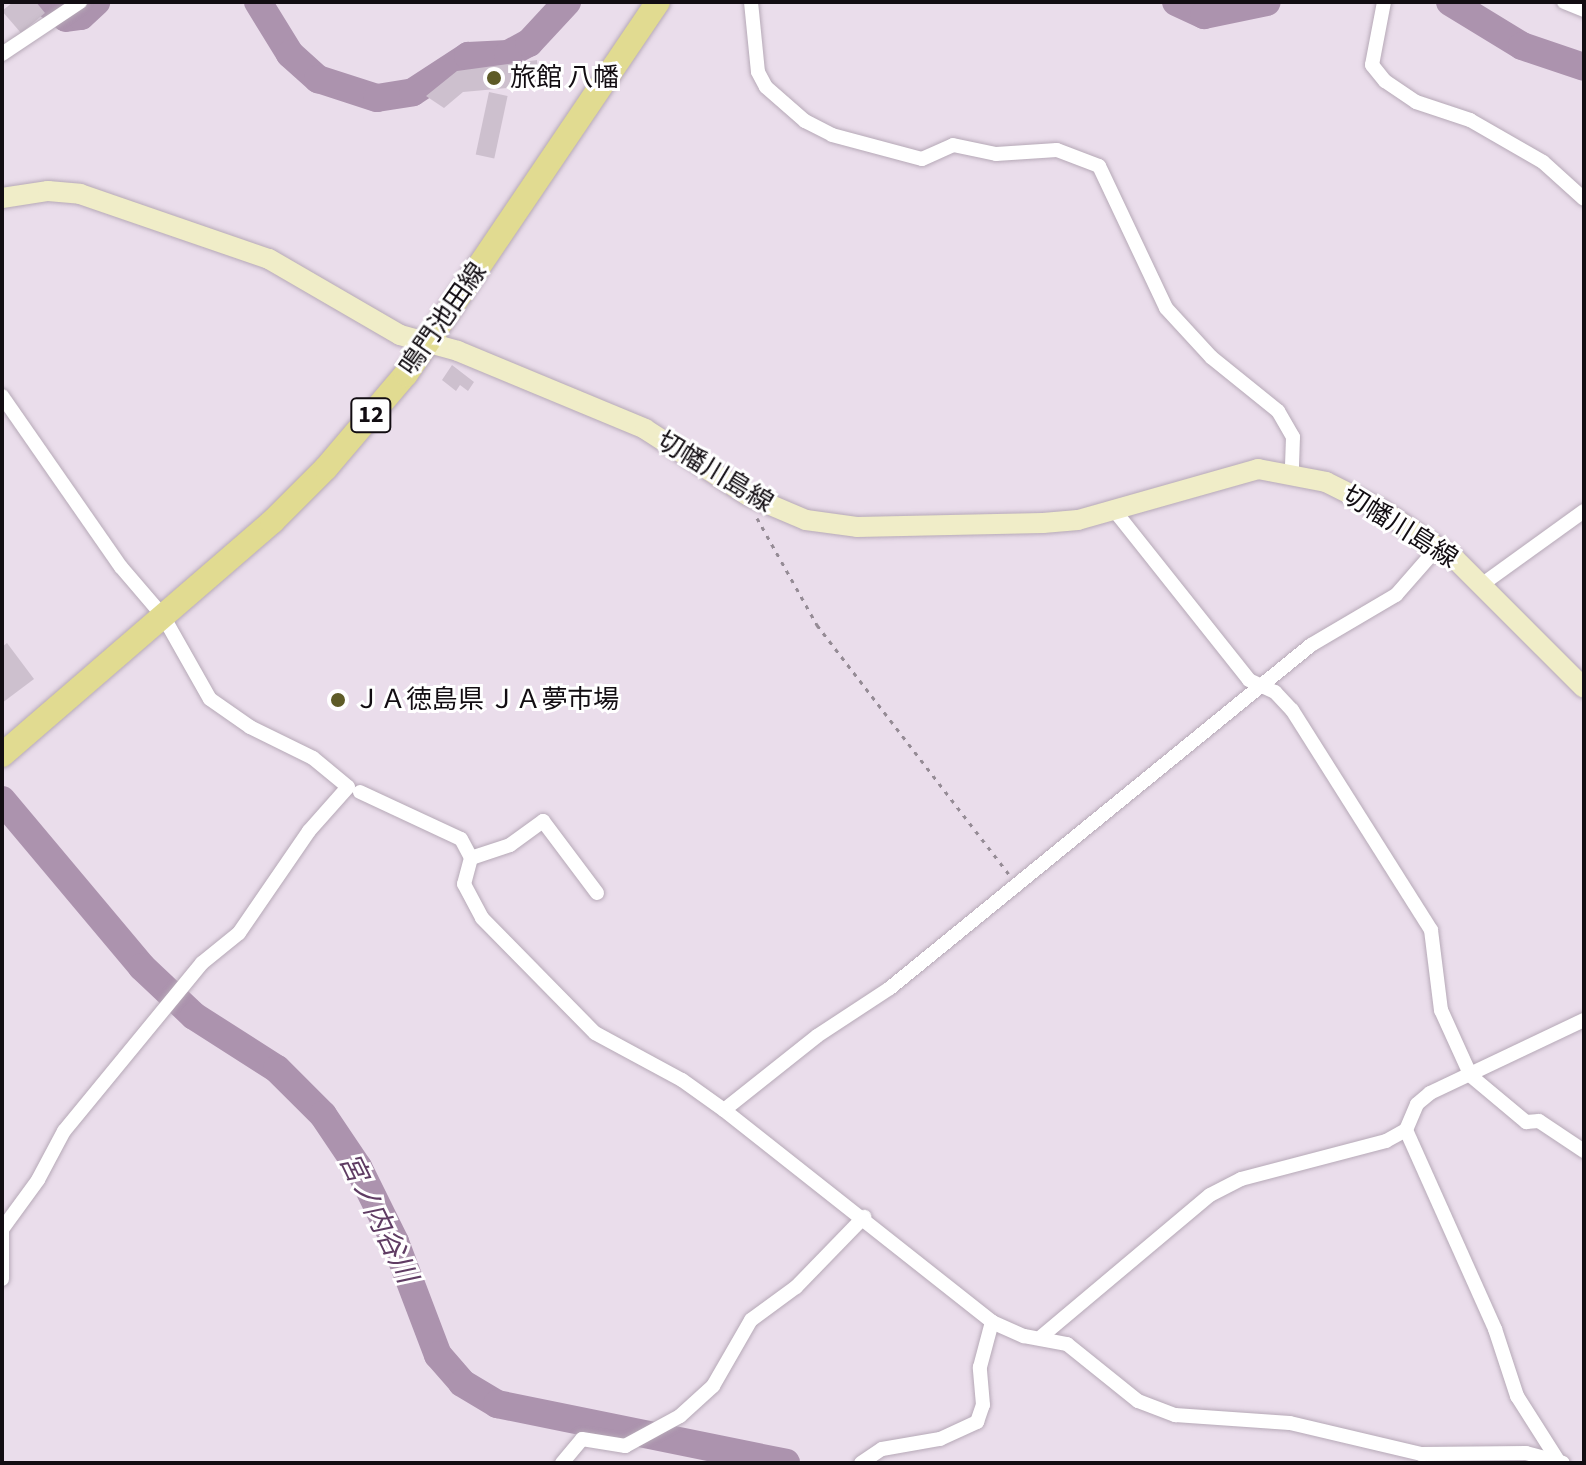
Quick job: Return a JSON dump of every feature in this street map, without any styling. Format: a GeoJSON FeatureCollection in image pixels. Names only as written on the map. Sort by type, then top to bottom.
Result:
{"type":"FeatureCollection","features":[{"type":"Feature","properties":{"kind":"main road","name":"鳴門池田線"},"geometry":{"type":"LineString","coordinates":[[2,755],[163,616],[326,468],[428,343],[658,2]]}},
{"type":"Feature","properties":{"kind":"main road","name":"切幡川島線"},"geometry":{"type":"LineString","coordinates":[[2,198],[48,191],[80,194],[269,259],[386,328],[645,429],[747,495],[806,520],[857,527],[1043,523],[1114,510],[1258,469],[1292,472],[1326,482],[1382,510],[1438,547],[1484,583],[1552,662],[1584,688]]}},
{"type":"Feature","properties":{"kind":"street"},"geometry":{"type":"LineString","coordinates":[[2,54],[80,2]]}},
{"type":"Feature","properties":{"kind":"street"},"geometry":{"type":"LineString","coordinates":[[751,2],[758,72],[766,87],[805,121],[832,135],[922,159],[953,145],[996,154],[1057,150],[1099,166],[1166,308],[1211,357],[1278,411],[1293,437],[1292,472]]}},
{"type":"Feature","properties":{"kind":"street"},"geometry":{"type":"LineString","coordinates":[[1384,2],[1372,65],[1385,81],[1416,102],[1470,120],[1543,162],[1584,199]]}},
{"type":"Feature","properties":{"kind":"street"},"geometry":{"type":"LineString","coordinates":[[1564,2],[1584,10]]}},
{"type":"Feature","properties":{"kind":"street"},"geometry":{"type":"LineString","coordinates":[[2,396],[121,567],[163,616],[210,699],[224,712],[313,758],[348,787],[309,831],[239,933],[202,963],[64,1131],[38,1180],[3,1227],[2,1279]]}},
{"type":"Feature","properties":{"kind":"street"},"geometry":{"type":"LineString","coordinates":[[1114,510],[1249,680],[1292,710],[1431,930],[1441,1010],[1471,1076],[1526,1122],[1539,1121],[1584,1151]]}},
{"type":"Feature","properties":{"kind":"street"},"geometry":{"type":"LineString","coordinates":[[1484,583],[1584,511]]}},
{"type":"Feature","properties":{"kind":"street"},"geometry":{"type":"LineString","coordinates":[[724,1110],[1018,886],[1263,688],[1311,645],[1396,595],[1438,547]]}},
{"type":"Feature","properties":{"kind":"street"},"geometry":{"type":"LineString","coordinates":[[360,792],[461,839],[471,858],[464,884],[482,918],[595,1033],[682,1080],[724,1110],[864,1217],[992,1322],[1024,1336],[1042,1336],[1086,1356],[1138,1401],[1175,1415],[1290,1423],[1421,1454],[1526,1453],[1560,1461]]}},
{"type":"Feature","properties":{"kind":"street"},"geometry":{"type":"LineString","coordinates":[[471,858],[510,845],[543,821],[597,893]]}},
{"type":"Feature","properties":{"kind":"street"},"geometry":{"type":"LineString","coordinates":[[1042,1336],[1210,1195],[1241,1179],[1300,1167],[1340,1150],[1386,1141],[1406,1130],[1417,1104],[1430,1093],[1584,1020]]}},
{"type":"Feature","properties":{"kind":"street"},"geometry":{"type":"LineString","coordinates":[[1406,1130],[1495,1329],[1517,1396],[1560,1461]]}},
{"type":"Feature","properties":{"kind":"street"},"geometry":{"type":"LineString","coordinates":[[562,1463],[582,1439],[625,1446],[680,1416],[713,1386],[751,1320],[796,1287],[864,1217]]}},
{"type":"Feature","properties":{"kind":"street"},"geometry":{"type":"LineString","coordinates":[[861,1463],[882,1449],[940,1439],[977,1422],[983,1405],[980,1367],[992,1322]]}},
{"type":"Feature","properties":{"kind":"path"},"geometry":{"type":"LineString","coordinates":[[747,495],[817,625],[1018,886]]}},
{"type":"Feature","properties":{"kind":"building"},"geometry":{"type":"Polygon","coordinates":[[[13,2],[36,2],[45,13],[21,33],[2,11],[13,2]]]}},
{"type":"Feature","properties":{"kind":"building","name":"旅館 八幡"},"geometry":{"type":"Polygon","coordinates":[[[537,60],[539,85],[463,92],[444,108],[426,96],[457,71],[537,60]]]}},
{"type":"Feature","properties":{"kind":"building"},"geometry":{"type":"Polygon","coordinates":[[[489,92],[508,96],[494,159],[476,155],[489,92]]]}},
{"type":"Feature","properties":{"kind":"building"},"geometry":{"type":"Polygon","coordinates":[[[452,365],[474,382],[468,391],[460,385],[456,391],[442,380],[452,365]]]}},
{"type":"Feature","properties":{"kind":"building"},"geometry":{"type":"Polygon","coordinates":[[[7,643],[34,679],[2,703],[2,647],[7,643]]]}},
{"type":"Feature","properties":{"kind":"waterway"},"geometry":{"type":"LineString","coordinates":[[45,2],[66,18],[81,16],[96,2]]}},
{"type":"Feature","properties":{"kind":"waterway"},"geometry":{"type":"LineString","coordinates":[[258,2],[290,54],[318,79],[377,98],[413,92],[468,56],[508,54],[529,43],[567,2]]}},
{"type":"Feature","properties":{"kind":"waterway"},"geometry":{"type":"LineString","coordinates":[[1176,2],[1204,15],[1267,2]]}},
{"type":"Feature","properties":{"kind":"waterway"},"geometry":{"type":"LineString","coordinates":[[1450,2],[1522,46],[1584,67]]}},
{"type":"Feature","properties":{"kind":"waterway","name":"宮ノ内谷川"},"geometry":{"type":"LineString","coordinates":[[2,800],[142,967],[194,1016],[277,1069],[323,1115],[358,1167],[395,1242],[438,1355],[462,1383],[497,1404],[786,1463]]}},
{"type":"Feature","properties":{"kind":"place","name":"旅館 八幡"},"geometry":{"type":"Point","coordinates":[494,78]}},
{"type":"Feature","properties":{"kind":"place","name":"ＪＡ徳島県 ＪＡ夢市場"},"geometry":{"type":"Point","coordinates":[338,700]}}]}
